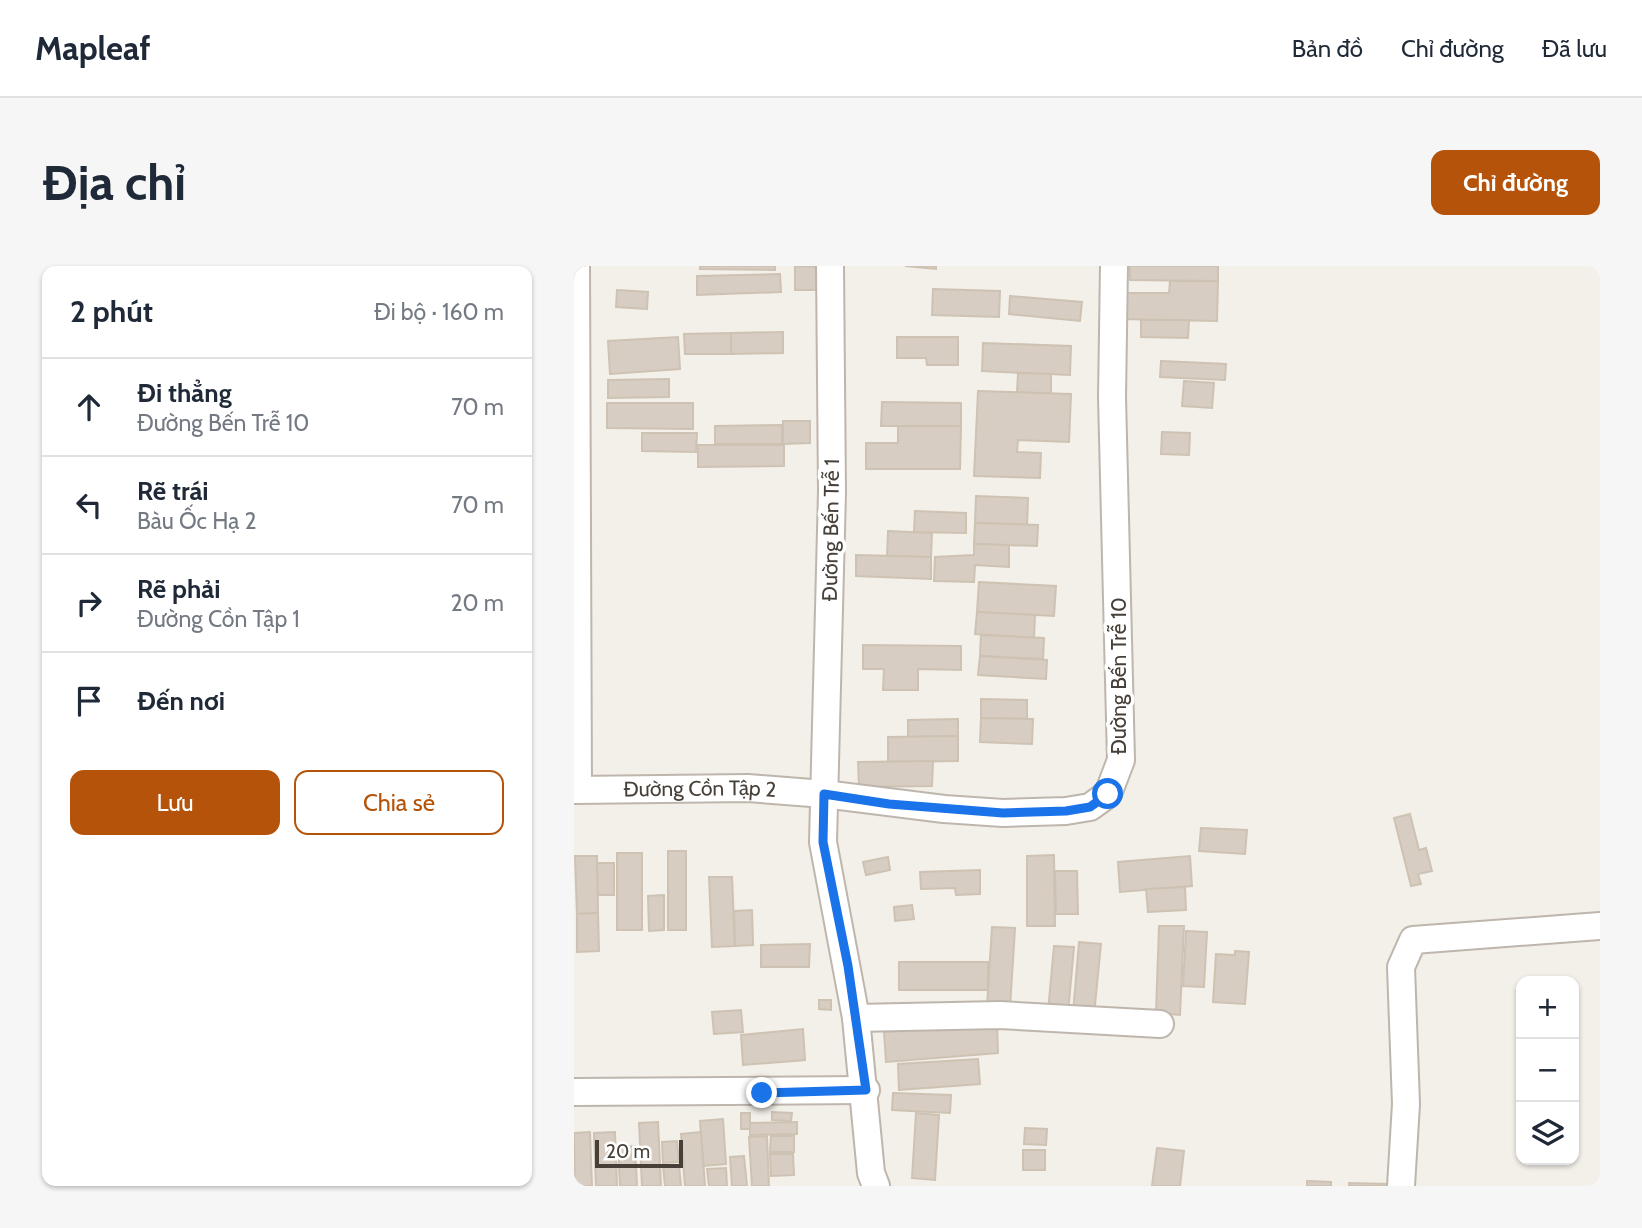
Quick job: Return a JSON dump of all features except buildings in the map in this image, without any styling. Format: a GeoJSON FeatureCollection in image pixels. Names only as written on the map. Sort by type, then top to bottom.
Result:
{"type":"FeatureCollection","features":[{"type":"Feature","properties":{"kind":"street"},"geometry":{"type":"LineString","coordinates":[[576,266],[576,790]]}},
{"type":"Feature","properties":{"kind":"street","name":"Đường Bến Trễ 1"},"geometry":{"type":"LineString","coordinates":[[830,266],[832,492],[823,842],[856,1018],[866,1090],[871,1173],[876,1186]]}},
{"type":"Feature","properties":{"kind":"street","name":"Đường Bến Trễ 10"},"geometry":{"type":"LineString","coordinates":[[824,794],[889,804],[1015,813],[1090,807],[1113,787],[1121,760],[1112,397],[1114,266]]}},
{"type":"Feature","properties":{"kind":"street","name":"Đường Cồn Tập 2"},"geometry":{"type":"LineString","coordinates":[[576,790],[748,788],[824,794]]}},
{"type":"Feature","properties":{"kind":"street"},"geometry":{"type":"LineString","coordinates":[[1401,1186],[1406,1104],[1401,967],[1413,940],[1600,926]]}},
{"type":"Feature","properties":{"kind":"street"},"geometry":{"type":"LineString","coordinates":[[856,1018],[1000,1015],[1160,1024]]}},
{"type":"Feature","properties":{"kind":"street"},"geometry":{"type":"LineString","coordinates":[[574,1092],[866,1090]]}},
{"type":"Feature","properties":{"kind":"route"},"geometry":{"type":"LineString","coordinates":[[762,1093],[866,1090],[848,966],[823,842],[824,794],[889,804],[1003,813],[1066,811],[1090,807],[1108,794]]}}]}
